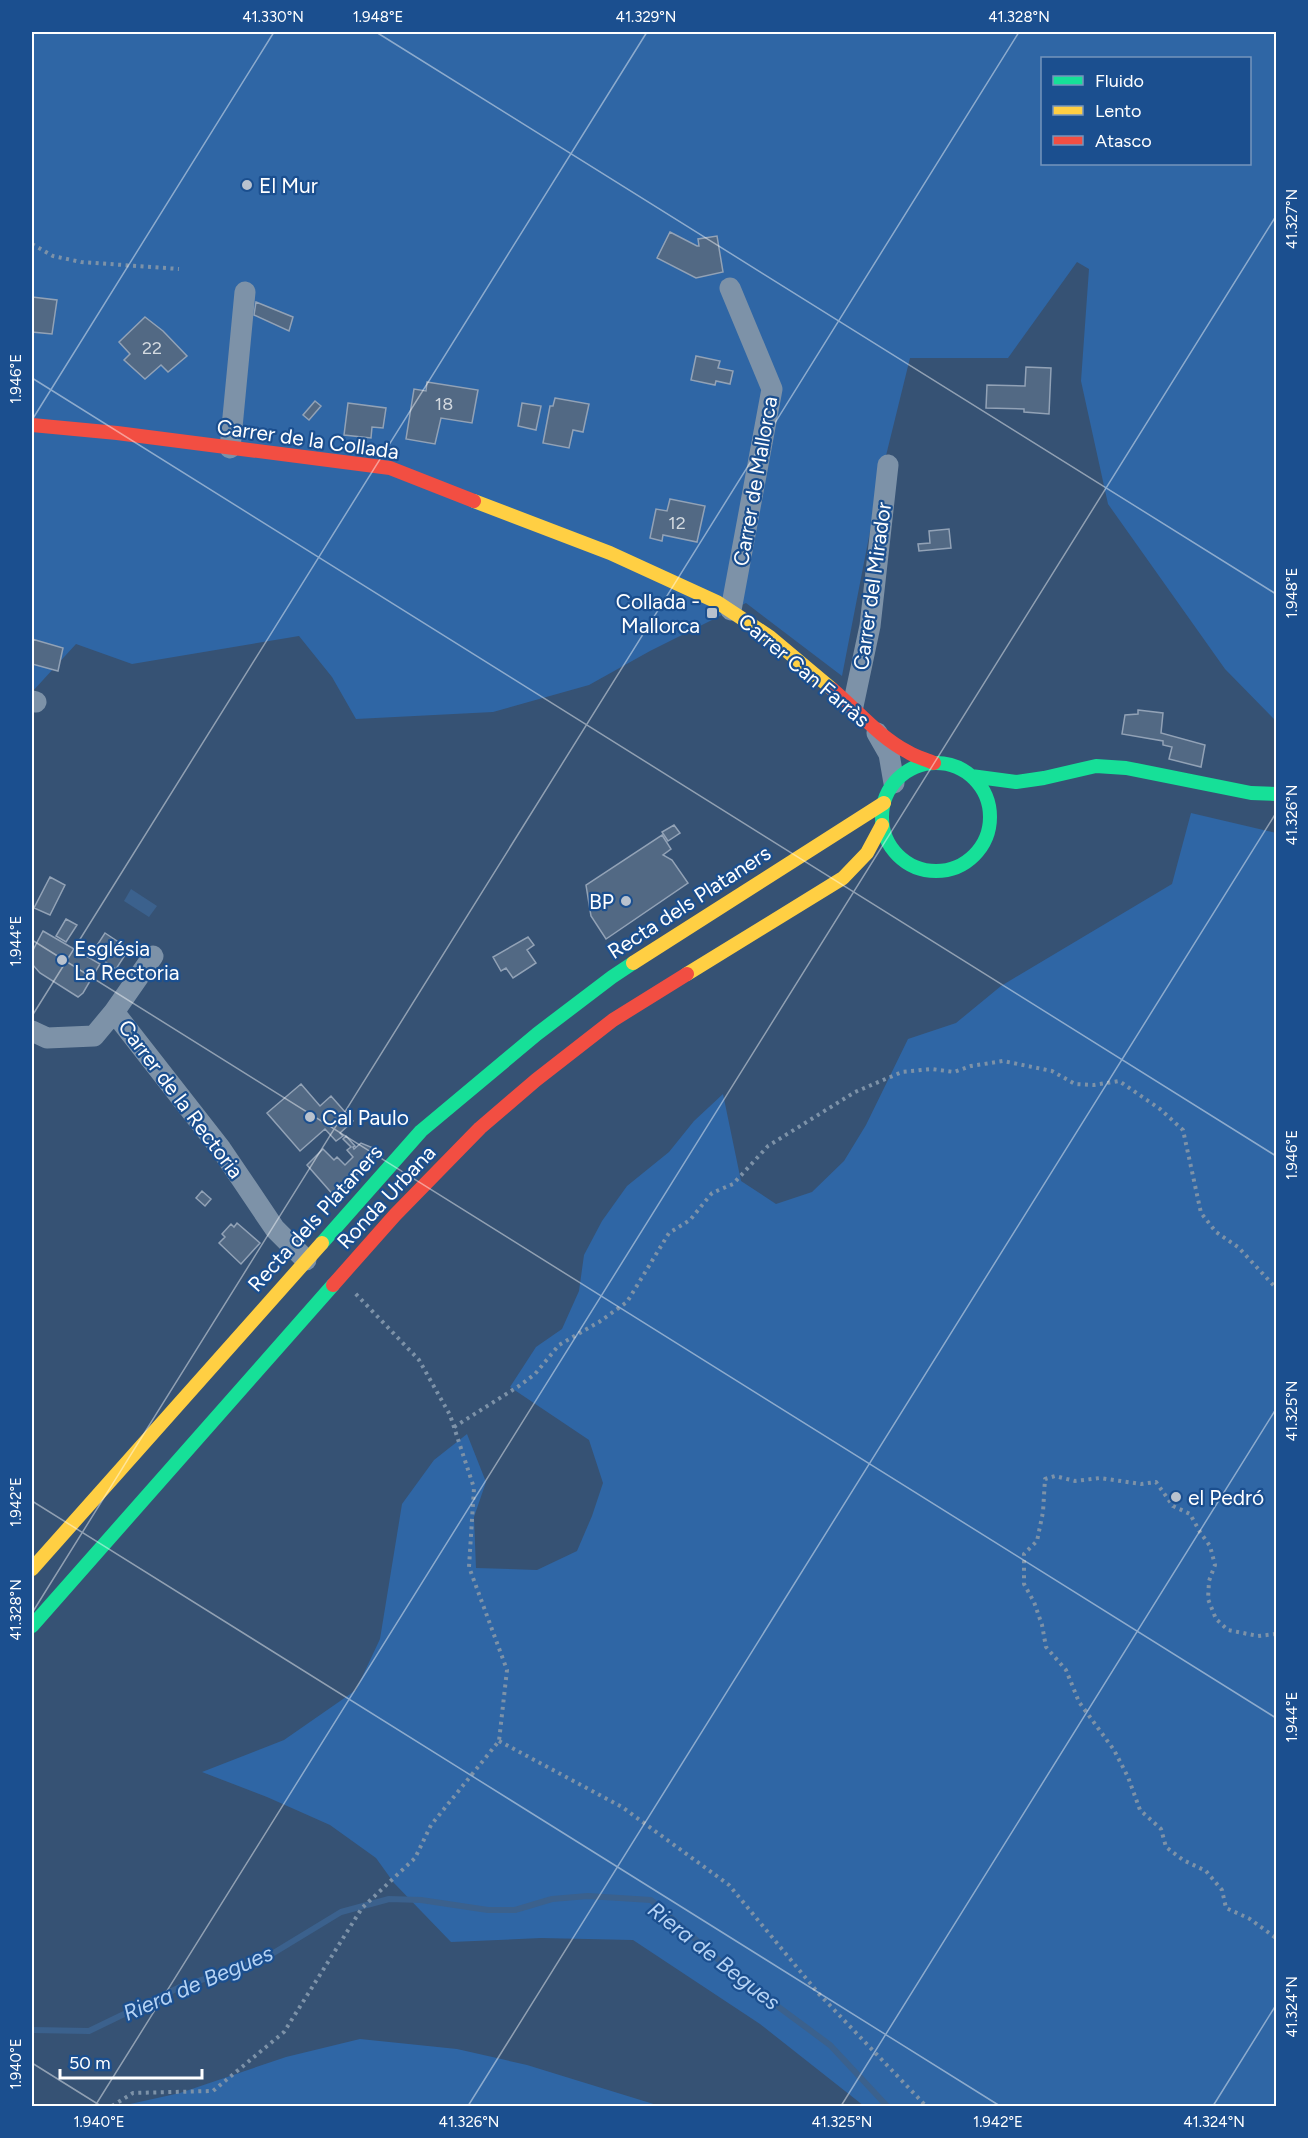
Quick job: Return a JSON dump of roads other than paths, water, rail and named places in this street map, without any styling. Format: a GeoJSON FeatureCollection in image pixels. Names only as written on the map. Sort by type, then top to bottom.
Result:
{"type":"FeatureCollection","features":[{"type":"Feature","properties":{"kind":"street","name":"Carrer de Mallorca"},"geometry":{"type":"LineString","coordinates":[[730,288],[772,389],[731,610]]}},
{"type":"Feature","properties":{"kind":"street"},"geometry":{"type":"LineString","coordinates":[[230,448],[245,292]]}},
{"type":"Feature","properties":{"kind":"street","name":"Carrer de la Collada"},"geometry":{"type":"LineString","coordinates":[[32,425],[117,433],[390,468],[610,553],[731,610]]}},
{"type":"Feature","properties":{"kind":"street","name":"Carrer del Mirador"},"geometry":{"type":"LineString","coordinates":[[853,706],[870,626],[888,465]]}},
{"type":"Feature","properties":{"kind":"street","name":"Carrer Can Farràs"},"geometry":{"type":"LineString","coordinates":[[731,610],[770,637],[853,706],[876,730],[908,752],[934,763]]}},
{"type":"Feature","properties":{"kind":"street","name":"Carrer Can Farràs"},"geometry":{"type":"LineString","coordinates":[[876,730],[889,754],[894,783]]}},
{"type":"Feature","properties":{"kind":"street"},"geometry":{"type":"LineString","coordinates":[[882,825],[891,848],[908,864],[923,870],[934,871],[960,865],[973,856],[980,848],[987,833],[989,807],[986,797],[971,776],[954,766],[934,763],[912,769],[894,783]]}},
{"type":"Feature","properties":{"kind":"street"},"geometry":{"type":"LineString","coordinates":[[971,776],[1016,782],[1096,766],[1126,768],[1251,793],[1276,794]]}},
{"type":"Feature","properties":{"kind":"street"},"geometry":{"type":"LineString","coordinates":[[1019,793],[1044,778]]}},
{"type":"Feature","properties":{"kind":"street","name":"Ronda Urbana"},"geometry":{"type":"LineString","coordinates":[[32,1626],[395,1215],[480,1128],[536,1080],[613,1020],[843,878],[867,853],[882,825],[884,803],[894,783]]}},
{"type":"Feature","properties":{"kind":"street","name":"Recta dels Plataners"},"geometry":{"type":"LineString","coordinates":[[32,1569],[421,1131],[537,1034],[612,977],[884,803]]}},
{"type":"Feature","properties":{"kind":"street"},"geometry":{"type":"LineString","coordinates":[[989,822],[1005,806]]}},
{"type":"Feature","properties":{"kind":"street"},"geometry":{"type":"LineString","coordinates":[[889,867],[908,864]]}},
{"type":"Feature","properties":{"kind":"street","name":"Ronda Urbana"},"geometry":{"type":"LineString","coordinates":[[843,878],[873,870]]}},
{"type":"Feature","properties":{"kind":"street"},"geometry":{"type":"LineString","coordinates":[[114,1012],[153,956]]}},
{"type":"Feature","properties":{"kind":"street","name":"Carrer de la Rectoria"},"geometry":{"type":"LineString","coordinates":[[32,1031],[47,1038],[94,1036],[114,1012],[221,1149],[275,1229],[306,1260]]}},
{"type":"Feature","properties":{"kind":"waterway","name":"Riera de Begues"},"geometry":{"type":"LineString","coordinates":[[32,2030],[89,2031],[180,1987],[262,1960],[341,1912],[389,1899],[421,1900],[488,1910],[515,1910],[552,1899],[588,1896],[651,1900],[738,1977],[830,2045],[887,2106]]}},
{"type":"Feature","properties":{"kind":"place","name":"El Mur"},"geometry":{"type":"Point","coordinates":[247,185]}},
{"type":"Feature","properties":{"kind":"place","name":"Collada - Mallorca"},"geometry":{"type":"Point","coordinates":[712,613]}},
{"type":"Feature","properties":{"kind":"place","name":"BP"},"geometry":{"type":"Point","coordinates":[626,901]}},
{"type":"Feature","properties":{"kind":"place","name":"Església La Rectoria"},"geometry":{"type":"Point","coordinates":[62,960]}},
{"type":"Feature","properties":{"kind":"place","name":"Cal Paulo"},"geometry":{"type":"Point","coordinates":[310,1117]}},
{"type":"Feature","properties":{"kind":"place","name":"el Pedró"},"geometry":{"type":"Point","coordinates":[1176,1497]}}]}
